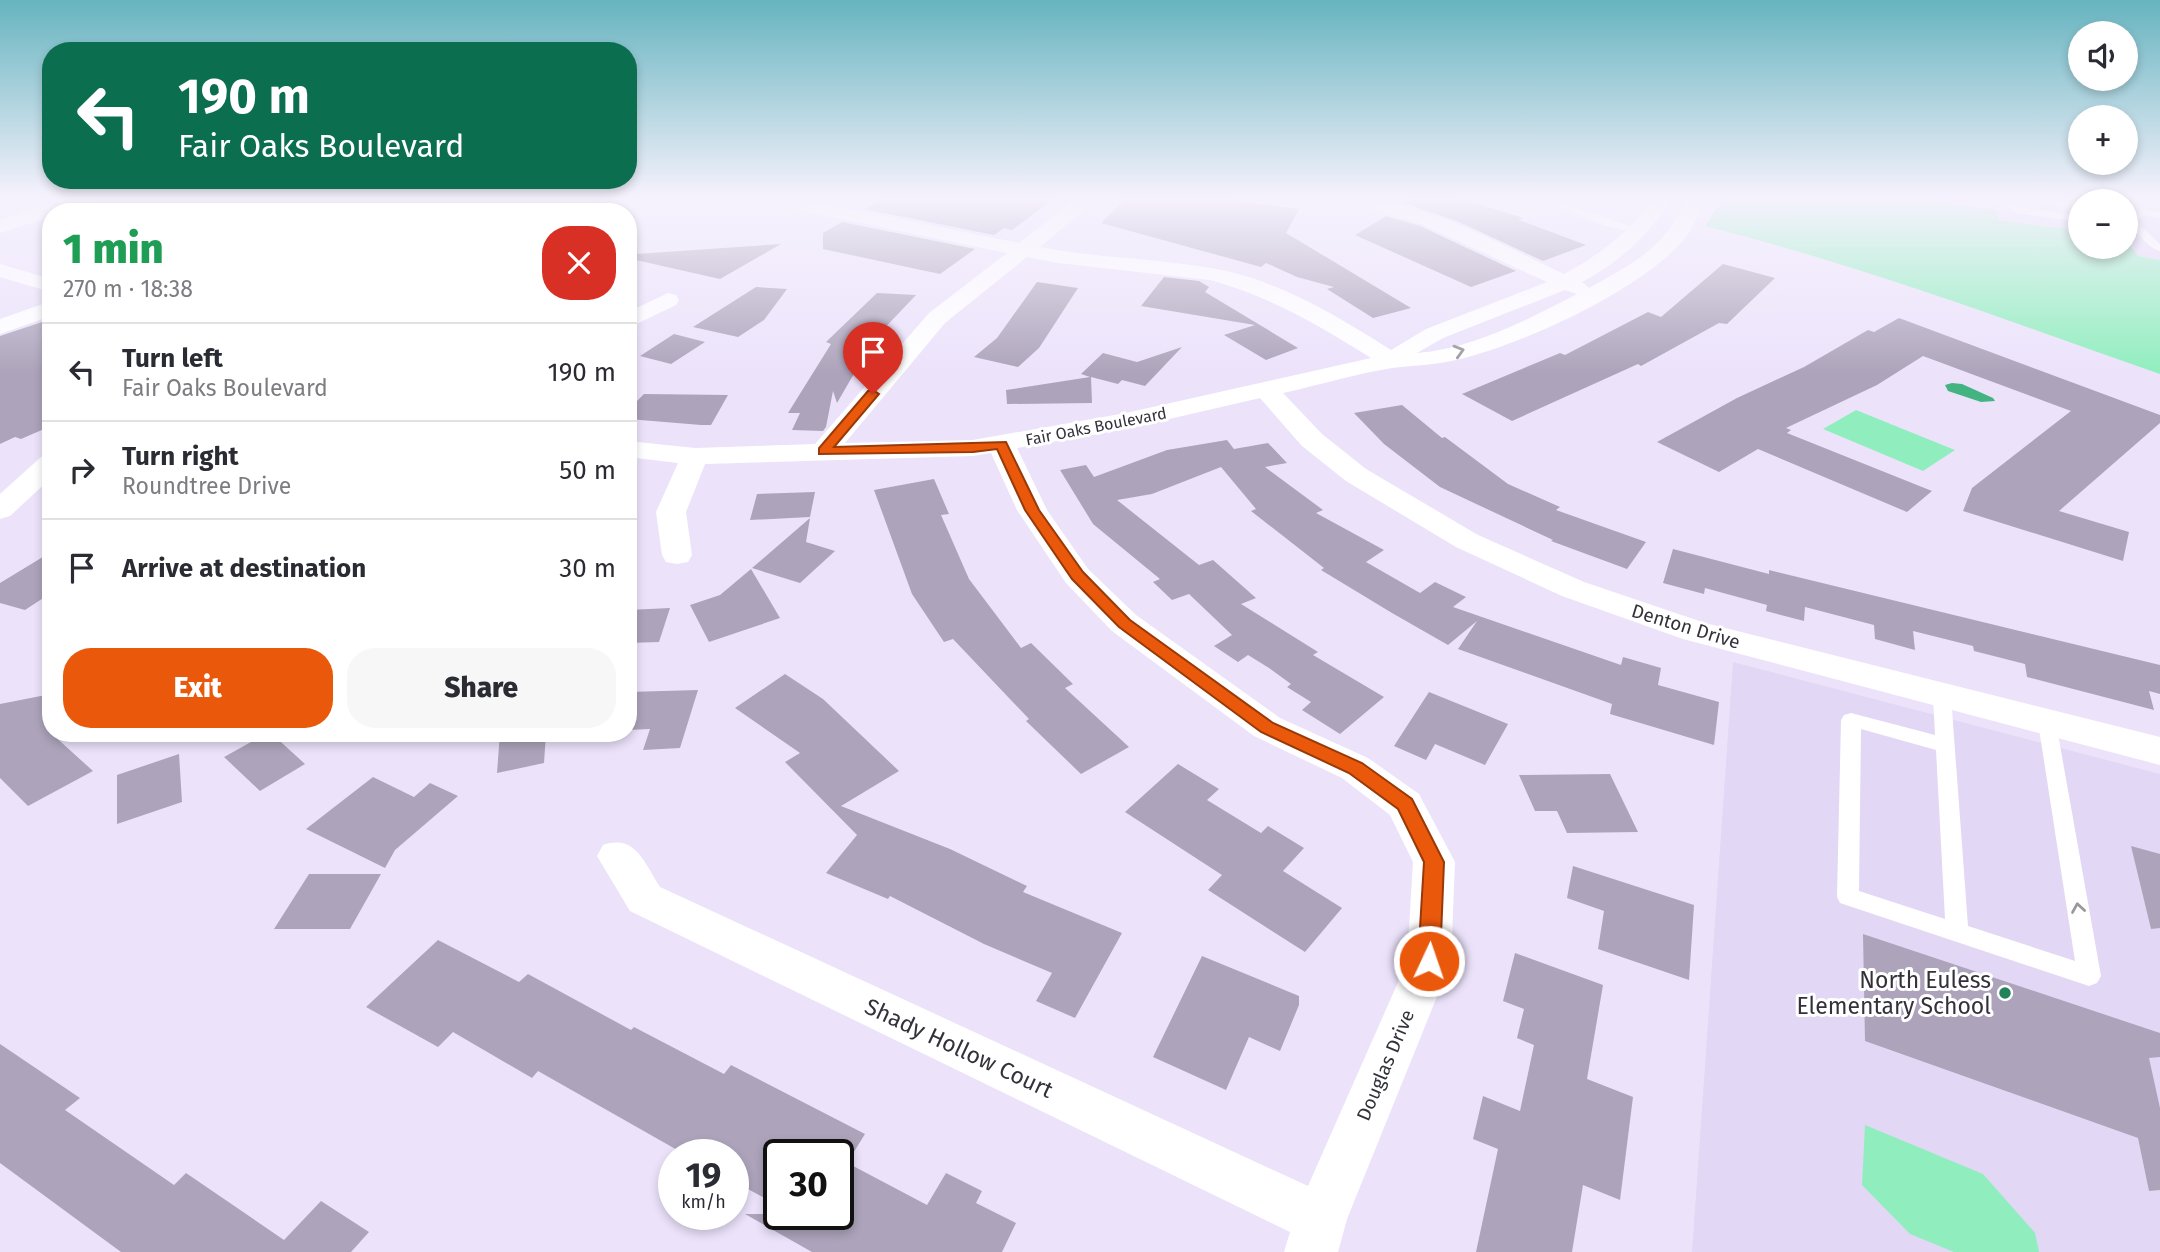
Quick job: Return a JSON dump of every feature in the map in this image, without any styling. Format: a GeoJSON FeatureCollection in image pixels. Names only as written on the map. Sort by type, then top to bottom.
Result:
{"type":"FeatureCollection","features":[{"type":"Feature","properties":{"kind":"street"},"geometry":{"type":"LineString","coordinates":[[824,451],[937,318],[1018,256]]}},
{"type":"Feature","properties":{"kind":"street"},"geometry":{"type":"LineString","coordinates":[[1057,256],[1107,265],[1211,274],[1236,280],[1304,306],[1392,360]]}},
{"type":"Feature","properties":{"kind":"street"},"geometry":{"type":"LineString","coordinates":[[1510,256],[1593,294]]}},
{"type":"Feature","properties":{"kind":"street","name":"Fair Oaks Boulevard"},"geometry":{"type":"LineString","coordinates":[[1392,360],[1417,340],[1567,282],[1606,256]]}},
{"type":"Feature","properties":{"kind":"street","name":"Fair Oaks Boulevard"},"geometry":{"type":"LineString","coordinates":[[637,450],[695,456],[973,448],[1126,421],[1392,360],[1430,359],[1467,349],[1541,320],[1593,294],[1654,256]]}},
{"type":"Feature","properties":{"kind":"street"},"geometry":{"type":"LineString","coordinates":[[0,271],[42,283]]}},
{"type":"Feature","properties":{"kind":"street"},"geometry":{"type":"LineString","coordinates":[[637,316],[668,300]]}},
{"type":"Feature","properties":{"kind":"street"},"geometry":{"type":"LineString","coordinates":[[0,327],[42,311]]}},
{"type":"Feature","properties":{"kind":"street","name":"Denton Drive"},"geometry":{"type":"LineString","coordinates":[[1265,389],[1312,440],[1356,475],[1467,541],[1549,578],[1695,631],[2160,751]]}},
{"type":"Feature","properties":{"kind":"street","name":"Douglas Drive"},"geometry":{"type":"LineString","coordinates":[[1002,444],[1032,510],[1077,576],[1124,624],[1267,727],[1356,768],[1405,804],[1434,862],[1429,961],[1316,1236]]}},
{"type":"Feature","properties":{"kind":"street"},"geometry":{"type":"LineString","coordinates":[[677,555],[671,512],[695,456]]}},
{"type":"Feature","properties":{"kind":"street"},"geometry":{"type":"LineString","coordinates":[[0,510],[42,471]]}},
{"type":"Feature","properties":{"kind":"street","name":"Shady Hollow Court"},"geometry":{"type":"LineString","coordinates":[[617,856],[645,900],[1316,1236]]}},
{"type":"Feature","properties":{"kind":"lane"},"geometry":{"type":"LineString","coordinates":[[1942,696],[1957,932]]}},
{"type":"Feature","properties":{"kind":"lane"},"geometry":{"type":"LineString","coordinates":[[1945,745],[1851,720],[1848,897],[2089,976],[2048,722]]}},
{"type":"Feature","properties":{"kind":"shaded area"},"geometry":{"type":"Polygon","coordinates":[[[1815,256],[2138,259],[2140,256],[2160,260],[2160,374],[1991,314],[1815,256]]]}},
{"type":"Feature","properties":{"kind":"shaded area"},"geometry":{"type":"Polygon","coordinates":[[[2140,256],[2160,256],[2160,260],[2140,256]]]}},
{"type":"Feature","properties":{"kind":"shaded area"},"geometry":{"type":"Polygon","coordinates":[[[1962,384],[1995,401],[1981,402],[1948,391],[1945,385],[1962,384]]]}},
{"type":"Feature","properties":{"kind":"shaded area"},"geometry":{"type":"Polygon","coordinates":[[[1856,410],[1955,450],[1923,471],[1823,429],[1856,410]]]}},
{"type":"Feature","properties":{"kind":"shaded area"},"geometry":{"type":"Polygon","coordinates":[[[1733,662],[2160,774],[2160,1252],[1692,1252],[1733,662]]]}},
{"type":"Feature","properties":{"kind":"shaded area"},"geometry":{"type":"Polygon","coordinates":[[[1865,1125],[1983,1174],[2035,1233],[2039,1252],[1954,1252],[1910,1234],[1862,1185],[1865,1125]]]}},
{"type":"Feature","properties":{"kind":"building"},"geometry":{"type":"Polygon","coordinates":[[[637,256],[759,256],[720,279],[637,260],[637,256]]]}},
{"type":"Feature","properties":{"kind":"building"},"geometry":{"type":"Polygon","coordinates":[[[858,256],[965,256],[940,274],[858,256]]]}},
{"type":"Feature","properties":{"kind":"building"},"geometry":{"type":"Polygon","coordinates":[[[1223,256],[1325,256],[1411,308],[1373,318],[1327,289],[1334,287],[1297,277],[1266,263],[1261,267],[1223,256]]]}},
{"type":"Feature","properties":{"kind":"building"},"geometry":{"type":"Polygon","coordinates":[[[1403,256],[1485,256],[1516,271],[1471,287],[1403,256]]]}},
{"type":"Feature","properties":{"kind":"building"},"geometry":{"type":"Polygon","coordinates":[[[1533,256],[1555,256],[1543,261],[1533,256]]]}},
{"type":"Feature","properties":{"kind":"building"},"geometry":{"type":"Polygon","coordinates":[[[1723,264],[1775,278],[1727,324],[1719,323],[1641,366],[1638,364],[1512,421],[1462,394],[1560,353],[1565,355],[1648,312],[1661,317],[1723,264]]]}},
{"type":"Feature","properties":{"kind":"building"},"geometry":{"type":"Polygon","coordinates":[[[1164,277],[1199,281],[1209,287],[1205,292],[1298,348],[1266,360],[1224,335],[1255,325],[1141,306],[1164,277]]]}},
{"type":"Feature","properties":{"kind":"building"},"geometry":{"type":"Polygon","coordinates":[[[1037,282],[1078,288],[1039,348],[1018,367],[974,357],[997,338],[1037,282]]]}},
{"type":"Feature","properties":{"kind":"building"},"geometry":{"type":"Polygon","coordinates":[[[756,287],[787,289],[764,320],[738,337],[693,327],[756,287]]]}},
{"type":"Feature","properties":{"kind":"building"},"geometry":{"type":"Polygon","coordinates":[[[877,293],[916,295],[876,337],[886,340],[866,353],[837,403],[833,391],[823,431],[792,430],[800,413],[788,413],[831,344],[826,342],[877,293]]]}},
{"type":"Feature","properties":{"kind":"building"},"geometry":{"type":"Polygon","coordinates":[[[1899,318],[2160,415],[2160,423],[2059,511],[2129,532],[2123,561],[1963,511],[1972,488],[2071,411],[1923,356],[1877,385],[1786,428],[1791,430],[1787,433],[1932,491],[1907,512],[1758,449],[1719,472],[1657,442],[1737,398],[1804,367],[1868,330],[1874,332],[1899,318]]]}},
{"type":"Feature","properties":{"kind":"building"},"geometry":{"type":"Polygon","coordinates":[[[42,322],[42,430],[0,444],[0,336],[42,322]]]}},
{"type":"Feature","properties":{"kind":"building"},"geometry":{"type":"Polygon","coordinates":[[[674,334],[705,342],[671,364],[640,356],[674,334]]]}},
{"type":"Feature","properties":{"kind":"building"},"geometry":{"type":"Polygon","coordinates":[[[1182,347],[1145,386],[1122,380],[1118,384],[1091,377],[1092,403],[1007,404],[1006,390],[1090,377],[1081,374],[1103,353],[1137,362],[1182,347]]]}},
{"type":"Feature","properties":{"kind":"building"},"geometry":{"type":"Polygon","coordinates":[[[644,394],[728,395],[711,425],[637,420],[637,401],[644,394]]]}},
{"type":"Feature","properties":{"kind":"building"},"geometry":{"type":"Polygon","coordinates":[[[1402,405],[1442,438],[1445,437],[1508,484],[1560,507],[1556,510],[1646,542],[1627,569],[1551,541],[1553,540],[1440,487],[1384,444],[1354,413],[1402,405]]]}},
{"type":"Feature","properties":{"kind":"building"},"geometry":{"type":"Polygon","coordinates":[[[1227,440],[1234,449],[1268,443],[1287,463],[1265,467],[1323,510],[1316,513],[1384,550],[1366,562],[1420,593],[1435,582],[1466,597],[1453,607],[1621,665],[1623,657],[1661,668],[1658,685],[1719,702],[1714,745],[1610,714],[1612,704],[1458,649],[1477,621],[1448,645],[1321,570],[1324,568],[1251,511],[1256,509],[1221,467],[1152,494],[1117,500],[1199,565],[1213,560],[1256,598],[1241,604],[1318,652],[1313,655],[1384,697],[1340,734],[1302,710],[1311,702],[1287,687],[1291,684],[1269,668],[1248,655],[1238,662],[1214,646],[1232,635],[1189,594],[1172,600],[1153,582],[1160,579],[1093,524],[1060,470],[1086,465],[1094,477],[1167,450],[1227,440]]]}},
{"type":"Feature","properties":{"kind":"building"},"geometry":{"type":"Polygon","coordinates":[[[934,479],[949,514],[941,515],[969,579],[1021,648],[1031,643],[1073,684],[1065,688],[1129,747],[1081,774],[1026,721],[1029,719],[953,639],[944,642],[912,594],[874,490],[934,479]]]}},
{"type":"Feature","properties":{"kind":"building"},"geometry":{"type":"Polygon","coordinates":[[[815,492],[810,517],[750,520],[757,494],[815,492]]]}},
{"type":"Feature","properties":{"kind":"building"},"geometry":{"type":"Polygon","coordinates":[[[810,518],[806,542],[835,551],[800,583],[752,568],[810,518]]]}},
{"type":"Feature","properties":{"kind":"building"},"geometry":{"type":"Polygon","coordinates":[[[1673,549],[2160,665],[2160,694],[2149,691],[2154,710],[2027,677],[2025,664],[1974,651],[1973,646],[1913,631],[1915,650],[1875,639],[1874,625],[1805,607],[1804,621],[1766,611],[1767,605],[1705,588],[1704,594],[1663,583],[1673,549]]]}},
{"type":"Feature","properties":{"kind":"building"},"geometry":{"type":"Polygon","coordinates":[[[42,557],[42,599],[25,610],[0,603],[0,583],[42,557]]]}},
{"type":"Feature","properties":{"kind":"building"},"geometry":{"type":"Polygon","coordinates":[[[751,569],[780,618],[709,642],[690,605],[720,595],[751,569]]]}},
{"type":"Feature","properties":{"kind":"building"},"geometry":{"type":"Polygon","coordinates":[[[670,608],[659,642],[637,643],[637,610],[670,608]]]}},
{"type":"Feature","properties":{"kind":"building"},"geometry":{"type":"Polygon","coordinates":[[[785,674],[823,699],[899,771],[841,806],[950,849],[1027,886],[1023,892],[1122,933],[1075,1018],[1036,1001],[1052,973],[984,944],[890,896],[888,899],[826,873],[857,835],[785,762],[800,753],[735,708],[785,674]]]}},
{"type":"Feature","properties":{"kind":"building"},"geometry":{"type":"Polygon","coordinates":[[[698,690],[680,748],[643,750],[650,729],[637,730],[637,692],[698,690]]]}},
{"type":"Feature","properties":{"kind":"building"},"geometry":{"type":"Polygon","coordinates":[[[1429,692],[1508,724],[1485,765],[1435,744],[1426,760],[1394,746],[1429,692]]]}},
{"type":"Feature","properties":{"kind":"building"},"geometry":{"type":"Polygon","coordinates":[[[42,696],[42,742],[61,742],[93,771],[28,806],[0,778],[0,704],[42,696]]]}},
{"type":"Feature","properties":{"kind":"building"},"geometry":{"type":"Polygon","coordinates":[[[251,742],[281,742],[305,764],[260,791],[224,757],[251,742]]]}},
{"type":"Feature","properties":{"kind":"building"},"geometry":{"type":"Polygon","coordinates":[[[499,742],[545,742],[544,763],[497,773],[499,742]]]}},
{"type":"Feature","properties":{"kind":"building"},"geometry":{"type":"Polygon","coordinates":[[[179,754],[182,802],[117,824],[117,775],[179,754]]]}},
{"type":"Feature","properties":{"kind":"building"},"geometry":{"type":"Polygon","coordinates":[[[1178,764],[1219,789],[1207,800],[1261,833],[1268,826],[1304,848],[1283,871],[1342,908],[1305,952],[1208,890],[1222,875],[1125,812],[1178,764]]]}},
{"type":"Feature","properties":{"kind":"building"},"geometry":{"type":"Polygon","coordinates":[[[1610,774],[1638,832],[1567,833],[1557,811],[1535,811],[1519,775],[1610,774]]]}},
{"type":"Feature","properties":{"kind":"building"},"geometry":{"type":"Polygon","coordinates":[[[373,777],[414,797],[430,783],[458,796],[395,850],[385,868],[306,829],[373,777]]]}},
{"type":"Feature","properties":{"kind":"building"},"geometry":{"type":"Polygon","coordinates":[[[2131,846],[2160,854],[2160,928],[2151,929],[2131,846]]]}},
{"type":"Feature","properties":{"kind":"building"},"geometry":{"type":"Polygon","coordinates":[[[1573,866],[1694,905],[1689,980],[1598,949],[1604,911],[1567,898],[1573,866]]]}},
{"type":"Feature","properties":{"kind":"building"},"geometry":{"type":"Polygon","coordinates":[[[309,874],[381,874],[350,929],[274,929],[309,874]]]}},
{"type":"Feature","properties":{"kind":"building"},"geometry":{"type":"Polygon","coordinates":[[[1863,934],[2160,1033],[2160,1057],[2149,1058],[2160,1108],[2160,1190],[2149,1191],[2138,1138],[1865,1041],[1863,934]]]}},
{"type":"Feature","properties":{"kind":"building"},"geometry":{"type":"Polygon","coordinates":[[[438,940],[519,982],[528,974],[631,1030],[634,1027],[724,1074],[731,1065],[865,1134],[854,1152],[854,1139],[763,1139],[763,1197],[749,1190],[749,1139],[658,1139],[538,1071],[532,1078],[453,1032],[438,1047],[366,1007],[438,940]]]}},
{"type":"Feature","properties":{"kind":"building"},"geometry":{"type":"Polygon","coordinates":[[[1515,953],[1603,985],[1587,1079],[1633,1097],[1620,1200],[1583,1185],[1572,1252],[1476,1252],[1498,1149],[1473,1139],[1483,1096],[1520,1111],[1534,1045],[1517,1038],[1524,1009],[1503,1001],[1515,953]]]}},
{"type":"Feature","properties":{"kind":"building"},"geometry":{"type":"Polygon","coordinates":[[[1202,956],[1299,996],[1299,1005],[1280,1051],[1249,1037],[1226,1090],[1153,1057],[1202,956]]]}},
{"type":"Feature","properties":{"kind":"building"},"geometry":{"type":"Polygon","coordinates":[[[0,1044],[80,1098],[65,1110],[174,1185],[186,1173],[284,1240],[321,1201],[369,1232],[351,1252],[121,1252],[0,1163],[0,1044]]]}},
{"type":"Feature","properties":{"kind":"building"},"geometry":{"type":"Polygon","coordinates":[[[854,1166],[927,1205],[946,1173],[982,1191],[976,1203],[1016,1223],[1002,1252],[812,1252],[773,1230],[854,1230],[854,1166]]]}},
{"type":"Feature","properties":{"kind":"building"},"geometry":{"type":"Polygon","coordinates":[[[749,1214],[763,1214],[763,1224],[749,1216],[749,1214]]]}},
{"type":"Feature","properties":{"kind":"place","name":"North Euless Elementary School"},"geometry":{"type":"Point","coordinates":[2005,993]}},
{"type":"Feature","properties":{"kind":"route"},"geometry":{"type":"LineString","coordinates":[[873,394],[824,451],[973,448],[1002,444],[1032,510],[1077,576],[1124,624],[1267,727],[1356,768],[1405,804],[1434,862],[1429,961]]}}]}
